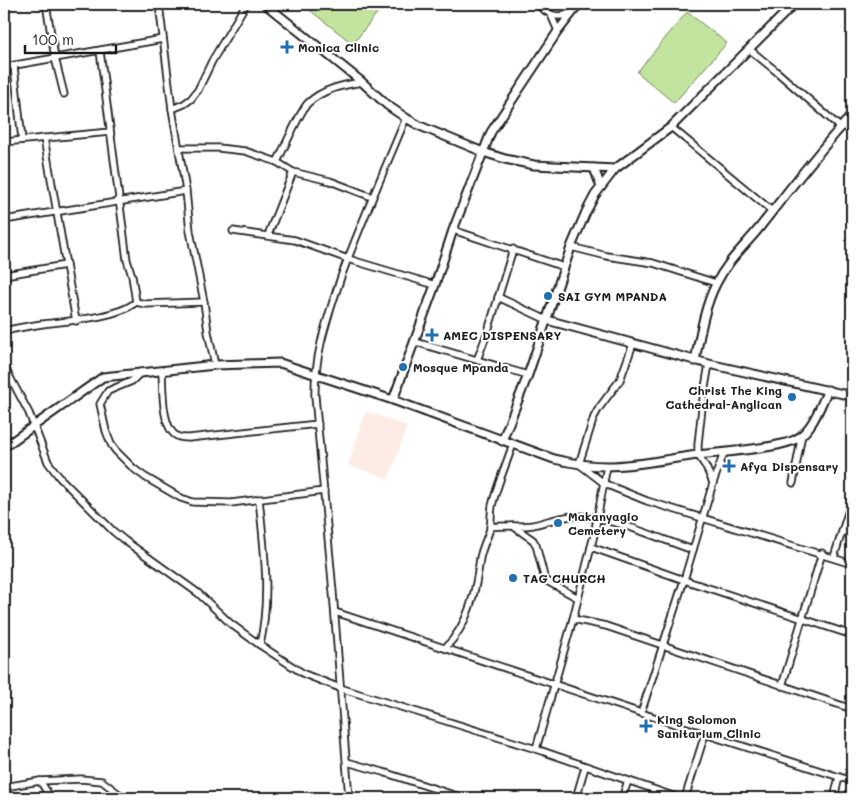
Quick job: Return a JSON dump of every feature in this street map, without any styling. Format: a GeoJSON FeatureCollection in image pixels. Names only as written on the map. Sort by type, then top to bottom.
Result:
{"type":"FeatureCollection","features":[{"type":"Feature","properties":{"kind":"street"},"geometry":{"type":"LineString","coordinates":[[46,4],[55,58],[64,94]]}},
{"type":"Feature","properties":{"kind":"street"},"geometry":{"type":"LineString","coordinates":[[159,4],[172,109],[194,250],[215,365]]}},
{"type":"Feature","properties":{"kind":"street"},"geometry":{"type":"LineString","coordinates":[[172,109],[191,99],[198,90],[212,61],[246,4]]}},
{"type":"Feature","properties":{"kind":"street"},"geometry":{"type":"LineString","coordinates":[[265,4],[362,82],[387,105],[406,118],[483,152],[505,159],[534,165],[615,169]]}},
{"type":"Feature","properties":{"kind":"street"},"geometry":{"type":"LineString","coordinates":[[536,4],[551,15],[558,31]]}},
{"type":"Feature","properties":{"kind":"street"},"geometry":{"type":"LineString","coordinates":[[393,400],[453,230],[491,132],[558,31],[579,4]]}},
{"type":"Feature","properties":{"kind":"street"},"geometry":{"type":"LineString","coordinates":[[502,441],[528,375],[571,247],[586,212],[601,187],[615,169],[671,127],[794,4]]}},
{"type":"Feature","properties":{"kind":"street"},"geometry":{"type":"LineString","coordinates":[[551,15],[562,16],[572,12]]}},
{"type":"Feature","properties":{"kind":"street"},"geometry":{"type":"LineString","coordinates":[[4,67],[163,39]]}},
{"type":"Feature","properties":{"kind":"street"},"geometry":{"type":"LineString","coordinates":[[749,50],[840,127]]}},
{"type":"Feature","properties":{"kind":"street"},"geometry":{"type":"LineString","coordinates":[[100,51],[127,260],[132,276],[136,302]]}},
{"type":"Feature","properties":{"kind":"street"},"geometry":{"type":"LineString","coordinates":[[14,66],[22,140]]}},
{"type":"Feature","properties":{"kind":"street"},"geometry":{"type":"LineString","coordinates":[[277,162],[307,104],[320,94],[340,86],[362,82]]}},
{"type":"Feature","properties":{"kind":"street"},"geometry":{"type":"LineString","coordinates":[[696,361],[701,327],[708,304],[716,283],[731,259],[760,228],[840,127],[852,115]]}},
{"type":"Feature","properties":{"kind":"street"},"geometry":{"type":"LineString","coordinates":[[349,798],[314,373],[323,328],[372,197],[406,118]]}},
{"type":"Feature","properties":{"kind":"street"},"geometry":{"type":"LineString","coordinates":[[671,127],[772,211]]}},
{"type":"Feature","properties":{"kind":"street"},"geometry":{"type":"LineString","coordinates":[[4,142],[110,132]]}},
{"type":"Feature","properties":{"kind":"street"},"geometry":{"type":"LineString","coordinates":[[44,138],[76,321]]}},
{"type":"Feature","properties":{"kind":"street"},"geometry":{"type":"LineString","coordinates":[[179,148],[218,148],[245,152],[277,162],[294,172],[330,181],[372,197]]}},
{"type":"Feature","properties":{"kind":"street"},"geometry":{"type":"LineString","coordinates":[[594,168],[601,187]]}},
{"type":"Feature","properties":{"kind":"street"},"geometry":{"type":"LineString","coordinates":[[268,235],[294,172]]}},
{"type":"Feature","properties":{"kind":"street"},"geometry":{"type":"LineString","coordinates":[[4,220],[186,191]]}},
{"type":"Feature","properties":{"kind":"street"},"geometry":{"type":"LineString","coordinates":[[453,230],[564,267]]}},
{"type":"Feature","properties":{"kind":"street"},"geometry":{"type":"LineString","coordinates":[[233,231],[268,235],[302,242],[348,259],[435,285]]}},
{"type":"Feature","properties":{"kind":"street"},"geometry":{"type":"LineString","coordinates":[[571,247],[607,256],[653,263],[716,283]]}},
{"type":"Feature","properties":{"kind":"street"},"geometry":{"type":"LineString","coordinates":[[476,360],[513,249]]}},
{"type":"Feature","properties":{"kind":"street"},"geometry":{"type":"LineString","coordinates":[[4,275],[66,265]]}},
{"type":"Feature","properties":{"kind":"street"},"geometry":{"type":"LineString","coordinates":[[498,297],[547,320],[696,361],[852,396]]}},
{"type":"Feature","properties":{"kind":"street"},"geometry":{"type":"LineString","coordinates":[[4,331],[42,324],[76,321],[113,312],[136,302],[145,304],[204,302]]}},
{"type":"Feature","properties":{"kind":"street"},"geometry":{"type":"LineString","coordinates":[[415,342],[528,375]]}},
{"type":"Feature","properties":{"kind":"street"},"geometry":{"type":"LineString","coordinates":[[579,464],[594,417],[620,380],[633,344]]}},
{"type":"Feature","properties":{"kind":"street"},"geometry":{"type":"LineString","coordinates":[[4,447],[103,377],[215,365],[280,364],[314,373],[393,400],[554,459],[579,464],[607,466],[724,453],[781,444],[798,439],[812,423],[828,390]]}},
{"type":"Feature","properties":{"kind":"street"},"geometry":{"type":"LineString","coordinates":[[709,364],[698,431],[698,455],[706,467],[712,483]]}},
{"type":"Feature","properties":{"kind":"street"},"geometry":{"type":"LineString","coordinates":[[4,366],[29,413],[48,462],[60,478],[113,531],[198,593],[231,624],[304,674],[340,688],[536,749],[679,798]]}},
{"type":"Feature","properties":{"kind":"street"},"geometry":{"type":"LineString","coordinates":[[162,370],[166,423],[178,437],[189,438],[318,424]]}},
{"type":"Feature","properties":{"kind":"street"},"geometry":{"type":"LineString","coordinates":[[141,372],[132,381],[108,392],[101,402],[110,444],[133,468],[146,477],[181,498],[193,502],[231,503],[324,491]]}},
{"type":"Feature","properties":{"kind":"street"},"geometry":{"type":"LineString","coordinates":[[793,483],[802,434]]}},
{"type":"Feature","properties":{"kind":"street"},"geometry":{"type":"LineString","coordinates":[[445,648],[455,639],[466,619],[479,573],[480,555],[490,526],[496,490],[513,444]]}},
{"type":"Feature","properties":{"kind":"street"},"geometry":{"type":"LineString","coordinates":[[641,712],[684,580],[712,483],[724,453]]}},
{"type":"Feature","properties":{"kind":"street"},"geometry":{"type":"LineString","coordinates":[[579,464],[605,484],[647,501],[852,564]]}},
{"type":"Feature","properties":{"kind":"street"},"geometry":{"type":"LineString","coordinates":[[536,749],[573,619],[598,518],[607,466]]}},
{"type":"Feature","properties":{"kind":"street"},"geometry":{"type":"LineString","coordinates":[[259,499],[267,596],[265,623],[260,645]]}},
{"type":"Feature","properties":{"kind":"street"},"geometry":{"type":"LineString","coordinates":[[834,557],[852,500]]}},
{"type":"Feature","properties":{"kind":"street"},"geometry":{"type":"LineString","coordinates":[[490,526],[532,525],[546,520],[575,516],[598,518],[693,550]]}},
{"type":"Feature","properties":{"kind":"street"},"geometry":{"type":"LineString","coordinates":[[513,526],[533,540],[536,545],[545,580],[578,598]]}},
{"type":"Feature","properties":{"kind":"street"},"geometry":{"type":"LineString","coordinates":[[843,531],[852,534]]}},
{"type":"Feature","properties":{"kind":"street"},"geometry":{"type":"LineString","coordinates":[[591,547],[684,580],[852,635]]}},
{"type":"Feature","properties":{"kind":"street"},"geometry":{"type":"LineString","coordinates":[[782,686],[822,554]]}},
{"type":"Feature","properties":{"kind":"street"},"geometry":{"type":"LineString","coordinates":[[335,612],[852,781]]}},
{"type":"Feature","properties":{"kind":"street"},"geometry":{"type":"LineString","coordinates":[[573,619],[606,626],[852,709]]}},
{"type":"Feature","properties":{"kind":"street"},"geometry":{"type":"LineString","coordinates":[[685,798],[705,734]]}},
{"type":"Feature","properties":{"kind":"street"},"geometry":{"type":"LineString","coordinates":[[347,762],[463,798]]}},
{"type":"Feature","properties":{"kind":"street"},"geometry":{"type":"LineString","coordinates":[[576,798],[585,767]]}},
{"type":"Feature","properties":{"kind":"street"},"geometry":{"type":"LineString","coordinates":[[834,798],[839,777]]}},
{"type":"Feature","properties":{"kind":"street"},"geometry":{"type":"LineString","coordinates":[[4,787],[40,781],[81,779],[102,781],[119,794],[131,798]]}},
{"type":"Feature","properties":{"kind":"street"},"geometry":{"type":"LineString","coordinates":[[40,781],[51,798]]}},
{"type":"Feature","properties":{"kind":"street"},"geometry":{"type":"LineString","coordinates":[[622,798],[628,781]]}},
{"type":"Feature","properties":{"kind":"shaded area"},"geometry":{"type":"Polygon","coordinates":[[[366,411],[407,426],[389,479],[348,465],[366,411]]]}},
{"type":"Feature","properties":{"kind":"green space"},"geometry":{"type":"Polygon","coordinates":[[[302,4],[384,4],[353,44],[302,4]]]}},
{"type":"Feature","properties":{"kind":"green space"},"geometry":{"type":"Polygon","coordinates":[[[687,12],[727,43],[674,103],[637,72],[687,12]]]}},
{"type":"Feature","properties":{"kind":"place","name":"Monica Clinic"},"geometry":{"type":"Point","coordinates":[287,47]}},
{"type":"Feature","properties":{"kind":"place","name":"SAI GYM MPANDA"},"geometry":{"type":"Point","coordinates":[548,296]}},
{"type":"Feature","properties":{"kind":"place","name":"AMEC DISPENSARY"},"geometry":{"type":"Point","coordinates":[432,335]}},
{"type":"Feature","properties":{"kind":"place","name":"Mosque Mpanda"},"geometry":{"type":"Point","coordinates":[403,367]}},
{"type":"Feature","properties":{"kind":"place","name":"Christ The King Cathedral-Anglican"},"geometry":{"type":"Point","coordinates":[792,397]}},
{"type":"Feature","properties":{"kind":"place","name":"Afya Dispensary"},"geometry":{"type":"Point","coordinates":[729,466]}},
{"type":"Feature","properties":{"kind":"place","name":"Makanyagio Cemetery"},"geometry":{"type":"Point","coordinates":[558,523]}},
{"type":"Feature","properties":{"kind":"place","name":"TAG CHURCH"},"geometry":{"type":"Point","coordinates":[513,578]}},
{"type":"Feature","properties":{"kind":"place","name":"King Solomon Sanitarium Clinic"},"geometry":{"type":"Point","coordinates":[646,726]}}]}
